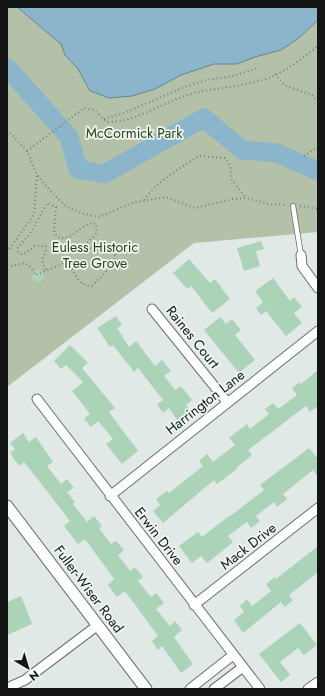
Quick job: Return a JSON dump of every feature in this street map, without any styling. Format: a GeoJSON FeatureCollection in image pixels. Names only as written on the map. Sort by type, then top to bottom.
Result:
{"type":"FeatureCollection","features":[{"type":"Feature","properties":{"kind":"street"},"geometry":{"type":"LineString","coordinates":[[301,255],[302,266],[318,288]]}},
{"type":"Feature","properties":{"kind":"street","name":"Raines Court"},"geometry":{"type":"LineString","coordinates":[[152,309],[227,402]]}},
{"type":"Feature","properties":{"kind":"street","name":"Harrington Lane"},"geometry":{"type":"LineString","coordinates":[[110,496],[318,331]]}},
{"type":"Feature","properties":{"kind":"street","name":"Erwin Drive"},"geometry":{"type":"LineString","coordinates":[[37,399],[110,496],[260,689]]}},
{"type":"Feature","properties":{"kind":"street","name":"Fuller-Wiser Road"},"geometry":{"type":"LineString","coordinates":[[7,506],[146,689]]}},
{"type":"Feature","properties":{"kind":"street","name":"Mack Drive"},"geometry":{"type":"LineString","coordinates":[[194,605],[318,508]]}},
{"type":"Feature","properties":{"kind":"street"},"geometry":{"type":"LineString","coordinates":[[7,688],[25,680],[98,626]]}},
{"type":"Feature","properties":{"kind":"street"},"geometry":{"type":"LineString","coordinates":[[190,689],[233,655]]}},
{"type":"Feature","properties":{"kind":"street"},"geometry":{"type":"LineString","coordinates":[[214,689],[243,667]]}},
{"type":"Feature","properties":{"kind":"street"},"geometry":{"type":"LineString","coordinates":[[308,689],[318,682]]}},
{"type":"Feature","properties":{"kind":"lane"},"geometry":{"type":"LineString","coordinates":[[293,206],[301,255]]}},
{"type":"Feature","properties":{"kind":"path"},"geometry":{"type":"LineString","coordinates":[[27,151],[84,108],[94,110],[107,122],[122,122],[199,91],[226,88],[260,81],[286,70],[318,46]]}},
{"type":"Feature","properties":{"kind":"path"},"geometry":{"type":"LineString","coordinates":[[104,119],[124,113],[187,86],[207,80],[233,76],[258,68]]}},
{"type":"Feature","properties":{"kind":"path"},"geometry":{"type":"LineString","coordinates":[[275,74],[284,85],[312,95],[318,102]]}},
{"type":"Feature","properties":{"kind":"path"},"geometry":{"type":"LineString","coordinates":[[7,130],[27,151],[37,175],[67,207],[82,213],[99,217],[132,203],[165,197],[195,208],[233,198],[246,198],[269,204],[318,209]]}},
{"type":"Feature","properties":{"kind":"path"},"geometry":{"type":"LineString","coordinates":[[304,156],[318,147]]}},
{"type":"Feature","properties":{"kind":"path"},"geometry":{"type":"LineString","coordinates":[[144,200],[151,190],[199,156],[226,158],[230,165],[232,180],[246,198]]}},
{"type":"Feature","properties":{"kind":"path"},"geometry":{"type":"LineString","coordinates":[[7,252],[34,215],[37,175]]}},
{"type":"Feature","properties":{"kind":"path"},"geometry":{"type":"LineString","coordinates":[[7,267],[25,264],[30,267],[35,274],[49,270],[65,263],[72,268],[78,281],[87,286],[92,286],[114,264],[115,255],[108,249],[91,250],[86,244],[98,232],[96,224],[92,223],[82,227],[68,238],[64,239],[56,236],[54,230],[56,207],[47,203],[30,234],[18,247],[18,252],[21,254],[26,253],[35,246],[46,246],[42,261],[46,270]]}},
{"type":"Feature","properties":{"kind":"green space","name":"McCormick Park"},"geometry":{"type":"Polygon","coordinates":[[[7,7],[318,7],[318,232],[194,243],[7,387],[7,7]]]}},
{"type":"Feature","properties":{"kind":"water"},"geometry":{"type":"Polygon","coordinates":[[[17,7],[318,7],[318,20],[299,38],[281,50],[255,57],[237,64],[214,64],[181,75],[155,89],[132,96],[109,98],[90,91],[78,69],[65,55],[61,44],[17,7]]]}},
{"type":"Feature","properties":{"kind":"building"},"geometry":{"type":"Polygon","coordinates":[[[261,241],[264,249],[256,251],[260,266],[244,271],[237,248],[261,241]]]}},
{"type":"Feature","properties":{"kind":"building"},"geometry":{"type":"Polygon","coordinates":[[[189,259],[210,283],[215,279],[230,299],[212,313],[191,286],[187,289],[173,273],[189,259]]]}},
{"type":"Feature","properties":{"kind":"building"},"geometry":{"type":"Polygon","coordinates":[[[40,270],[43,271],[43,281],[36,282],[33,281],[32,274],[33,271],[40,270]]]}},
{"type":"Feature","properties":{"kind":"building"},"geometry":{"type":"Polygon","coordinates":[[[273,278],[290,301],[294,297],[302,307],[294,313],[302,323],[286,336],[266,311],[261,315],[256,308],[263,302],[255,291],[273,278]]]}},
{"type":"Feature","properties":{"kind":"building"},"geometry":{"type":"Polygon","coordinates":[[[116,316],[122,325],[117,328],[129,347],[136,341],[155,366],[162,360],[171,371],[164,376],[175,390],[181,386],[192,400],[186,405],[190,410],[177,420],[169,408],[163,413],[157,404],[163,400],[138,368],[134,372],[113,345],[110,347],[97,328],[116,316]]]}},
{"type":"Feature","properties":{"kind":"building"},"geometry":{"type":"Polygon","coordinates":[[[220,317],[226,324],[232,319],[241,330],[235,335],[255,360],[239,373],[204,330],[220,317]]]}},
{"type":"Feature","properties":{"kind":"building"},"geometry":{"type":"Polygon","coordinates":[[[70,345],[88,363],[82,368],[115,408],[109,412],[138,451],[122,464],[106,444],[113,439],[98,421],[91,427],[84,419],[90,414],[72,391],[83,382],[66,365],[61,369],[54,361],[70,345]]]}},
{"type":"Feature","properties":{"kind":"building"},"geometry":{"type":"Polygon","coordinates":[[[318,370],[318,406],[310,412],[306,406],[248,450],[252,455],[236,468],[237,469],[217,484],[214,480],[163,523],[153,511],[160,505],[156,499],[167,491],[169,493],[203,466],[199,461],[207,454],[213,462],[235,445],[229,438],[247,424],[250,429],[269,414],[265,409],[273,403],[278,409],[297,395],[292,388],[300,382],[301,384],[318,370]]]}},
{"type":"Feature","properties":{"kind":"building"},"geometry":{"type":"Polygon","coordinates":[[[23,433],[29,442],[36,437],[53,462],[47,466],[61,484],[67,479],[74,488],[67,492],[75,502],[73,504],[87,522],[94,516],[102,526],[99,528],[111,544],[116,541],[124,550],[118,555],[130,571],[135,567],[143,577],[138,581],[151,597],[156,593],[164,603],[156,609],[170,626],[175,621],[182,630],[174,637],[193,664],[181,673],[162,646],[158,650],[152,641],[158,636],[125,591],[117,597],[108,585],[114,579],[85,539],[78,544],[64,526],[70,521],[24,462],[19,466],[10,453],[15,449],[10,443],[23,433]]]}},
{"type":"Feature","properties":{"kind":"building"},"geometry":{"type":"Polygon","coordinates":[[[309,448],[318,459],[318,477],[313,470],[283,494],[287,499],[277,507],[274,502],[256,516],[260,521],[251,528],[247,522],[228,536],[233,542],[207,563],[201,556],[192,563],[179,546],[198,532],[202,537],[229,517],[264,490],[260,485],[309,448]]]}},
{"type":"Feature","properties":{"kind":"building"},"geometry":{"type":"Polygon","coordinates":[[[318,546],[318,572],[289,595],[293,600],[285,607],[281,602],[243,633],[234,620],[244,612],[240,606],[247,599],[252,606],[271,591],[266,584],[275,577],[276,579],[318,546]]]}},
{"type":"Feature","properties":{"kind":"building"},"geometry":{"type":"Polygon","coordinates":[[[21,596],[32,624],[7,635],[7,602],[21,596]]]}},
{"type":"Feature","properties":{"kind":"building"},"geometry":{"type":"Polygon","coordinates":[[[300,623],[317,645],[304,655],[298,648],[280,662],[290,675],[281,682],[259,654],[300,623]]]}},
{"type":"Feature","properties":{"kind":"waterway"},"geometry":{"type":"LineString","coordinates":[[7,67],[69,137],[78,169],[104,174],[204,118],[242,150],[277,153],[318,171]]}},
{"type":"Feature","properties":{"kind":"park label","name":"Euless Historic Tree Grove"},"geometry":{"type":"Point","coordinates":[95,256]}}]}
